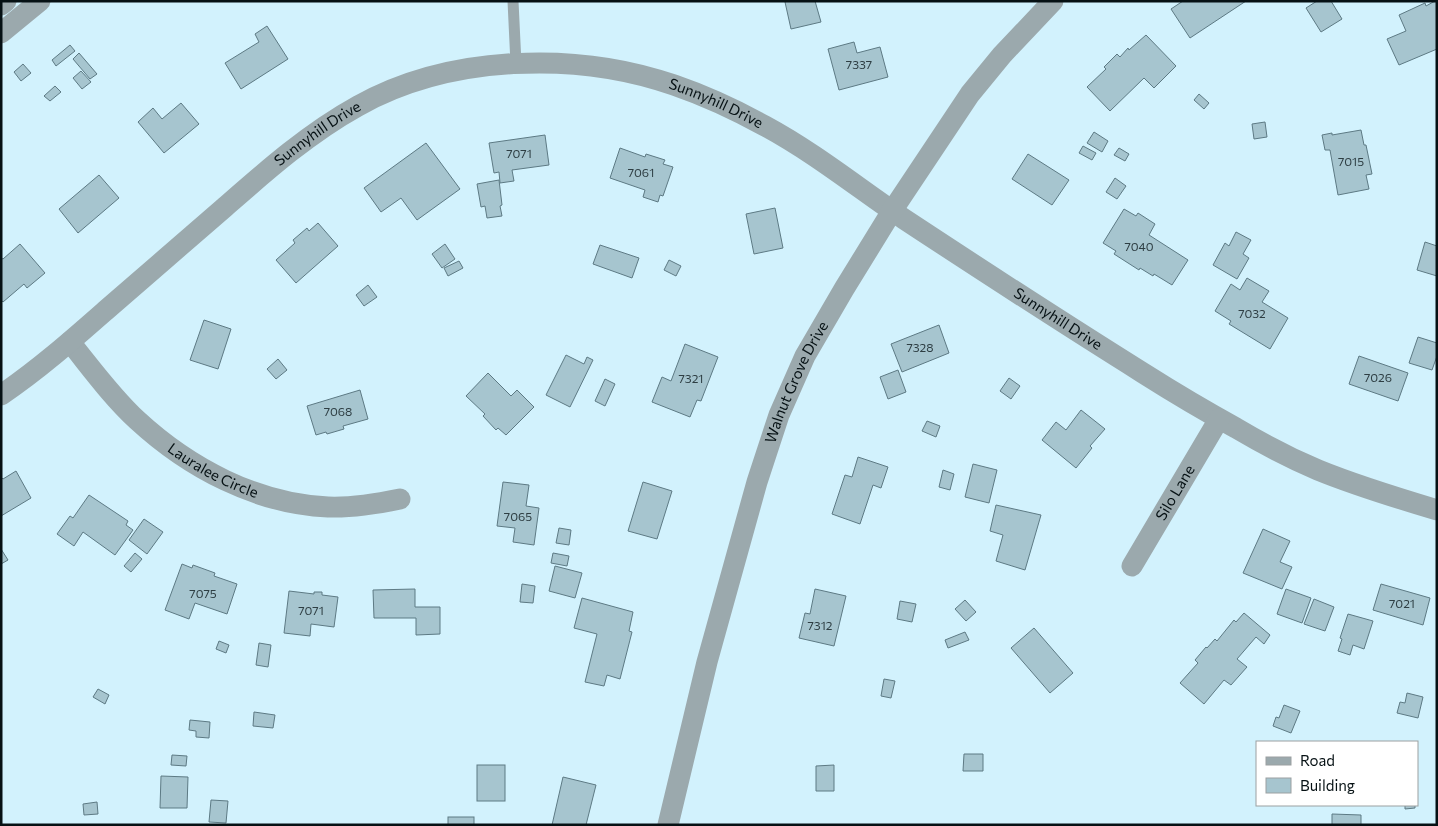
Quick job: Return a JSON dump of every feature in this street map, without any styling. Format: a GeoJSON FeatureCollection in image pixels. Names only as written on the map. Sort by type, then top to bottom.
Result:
{"type":"FeatureCollection","features":[{"type":"Feature","properties":{"kind":"street"},"geometry":{"type":"LineString","coordinates":[[1,5],[6,1]]}},
{"type":"Feature","properties":{"kind":"street"},"geometry":{"type":"LineString","coordinates":[[1,33],[40,1]]}},
{"type":"Feature","properties":{"kind":"street","name":"Walnut Grove Drive"},"geometry":{"type":"LineString","coordinates":[[668,825],[707,662],[757,482],[779,415],[805,356],[892,210],[970,94],[1002,55],[1053,1]]}},
{"type":"Feature","properties":{"kind":"street","name":"Sunnyhill Drive"},"geometry":{"type":"LineString","coordinates":[[1,395],[70,342],[268,169],[326,126],[358,106],[399,87],[441,73],[476,66],[532,63],[572,64],[622,71],[670,83],[712,99],[768,127],[821,160],[892,210],[1147,376],[1219,418],[1275,450],[1318,470],[1374,491],[1437,510]]}},
{"type":"Feature","properties":{"kind":"street","name":"Lauralee Circle"},"geometry":{"type":"LineString","coordinates":[[70,342],[119,402],[137,420],[171,448],[208,471],[249,491],[292,503],[328,507],[364,506],[400,499]]}},
{"type":"Feature","properties":{"kind":"street","name":"Silo Lane"},"geometry":{"type":"LineString","coordinates":[[1132,566],[1219,418]]}},
{"type":"Feature","properties":{"kind":"lane"},"geometry":{"type":"LineString","coordinates":[[513,1],[516,64]]}},
{"type":"Feature","properties":{"kind":"building"},"geometry":{"type":"Polygon","coordinates":[[[815,1],[821,22],[791,29],[785,2],[815,1]]]}},
{"type":"Feature","properties":{"kind":"building"},"geometry":{"type":"Polygon","coordinates":[[[1183,1],[1246,1],[1190,38],[1171,9],[1183,1]]]}},
{"type":"Feature","properties":{"kind":"building"},"geometry":{"type":"Polygon","coordinates":[[[1317,1],[1331,1],[1342,19],[1321,32],[1306,8],[1317,1]]]}},
{"type":"Feature","properties":{"kind":"building"},"geometry":{"type":"Polygon","coordinates":[[[1437,1],[1437,49],[1399,65],[1387,39],[1406,31],[1399,15],[1425,3],[1426,6],[1437,1]]]}},
{"type":"Feature","properties":{"kind":"building"},"geometry":{"type":"Polygon","coordinates":[[[267,26],[288,59],[241,89],[225,63],[259,42],[255,34],[267,26]]]}},
{"type":"Feature","properties":{"kind":"building"},"geometry":{"type":"Polygon","coordinates":[[[1146,35],[1176,66],[1154,88],[1144,78],[1110,111],[1087,87],[1106,69],[1104,67],[1117,54],[1120,57],[1128,48],[1129,50],[1146,35]]]}},
{"type":"Feature","properties":{"kind":"building"},"geometry":{"type":"Polygon","coordinates":[[[854,42],[857,53],[880,47],[888,77],[839,90],[828,49],[854,42]]]}},
{"type":"Feature","properties":{"kind":"building"},"geometry":{"type":"Polygon","coordinates":[[[70,45],[75,51],[56,66],[52,60],[70,45]]]}},
{"type":"Feature","properties":{"kind":"building"},"geometry":{"type":"Polygon","coordinates":[[[79,53],[97,74],[90,79],[73,59],[79,53]]]}},
{"type":"Feature","properties":{"kind":"building"},"geometry":{"type":"Polygon","coordinates":[[[23,64],[31,73],[21,81],[14,72],[23,64]]]}},
{"type":"Feature","properties":{"kind":"building"},"geometry":{"type":"Polygon","coordinates":[[[81,71],[91,82],[82,89],[73,78],[81,71]]]}},
{"type":"Feature","properties":{"kind":"building"},"geometry":{"type":"Polygon","coordinates":[[[55,86],[61,92],[50,101],[44,96],[55,86]]]}},
{"type":"Feature","properties":{"kind":"building"},"geometry":{"type":"Polygon","coordinates":[[[1199,94],[1209,103],[1204,109],[1194,100],[1199,94]]]}},
{"type":"Feature","properties":{"kind":"building"},"geometry":{"type":"Polygon","coordinates":[[[181,103],[199,124],[164,153],[138,122],[153,108],[162,119],[181,103]]]}},
{"type":"Feature","properties":{"kind":"building"},"geometry":{"type":"Polygon","coordinates":[[[1265,122],[1267,137],[1254,139],[1252,124],[1265,122]]]}},
{"type":"Feature","properties":{"kind":"building"},"geometry":{"type":"Polygon","coordinates":[[[1361,130],[1372,174],[1366,175],[1369,189],[1338,195],[1330,150],[1325,150],[1322,135],[1361,130]]]}},
{"type":"Feature","properties":{"kind":"building"},"geometry":{"type":"Polygon","coordinates":[[[1094,132],[1108,141],[1102,152],[1087,143],[1094,132]]]}},
{"type":"Feature","properties":{"kind":"building"},"geometry":{"type":"Polygon","coordinates":[[[545,135],[549,165],[512,170],[514,181],[500,183],[499,172],[494,173],[489,143],[545,135]]]}},
{"type":"Feature","properties":{"kind":"building"},"geometry":{"type":"Polygon","coordinates":[[[426,143],[460,189],[417,220],[401,198],[381,212],[364,188],[426,143]]]}},
{"type":"Feature","properties":{"kind":"building"},"geometry":{"type":"Polygon","coordinates":[[[1083,146],[1096,153],[1092,160],[1079,153],[1083,146]]]}},
{"type":"Feature","properties":{"kind":"building"},"geometry":{"type":"Polygon","coordinates":[[[620,148],[645,157],[646,154],[665,160],[663,164],[673,167],[663,196],[660,195],[658,202],[643,197],[645,190],[610,178],[620,148]]]}},
{"type":"Feature","properties":{"kind":"building"},"geometry":{"type":"Polygon","coordinates":[[[1119,148],[1129,154],[1125,161],[1114,155],[1119,148]]]}},
{"type":"Feature","properties":{"kind":"building"},"geometry":{"type":"Polygon","coordinates":[[[1028,154],[1069,180],[1052,205],[1012,179],[1028,154]]]}},
{"type":"Feature","properties":{"kind":"building"},"geometry":{"type":"Polygon","coordinates":[[[99,175],[119,198],[78,233],[59,209],[99,175]]]}},
{"type":"Feature","properties":{"kind":"building"},"geometry":{"type":"Polygon","coordinates":[[[1115,178],[1126,186],[1117,199],[1106,192],[1115,178]]]}},
{"type":"Feature","properties":{"kind":"building"},"geometry":{"type":"Polygon","coordinates":[[[499,180],[502,216],[487,218],[485,206],[481,207],[477,184],[499,180]]]}},
{"type":"Feature","properties":{"kind":"building"},"geometry":{"type":"Polygon","coordinates":[[[775,208],[783,248],[754,254],[746,214],[775,208]]]}},
{"type":"Feature","properties":{"kind":"building"},"geometry":{"type":"Polygon","coordinates":[[[1124,209],[1136,216],[1138,213],[1155,224],[1149,235],[1188,260],[1172,285],[1154,274],[1153,276],[1140,268],[1139,270],[1114,254],[1116,251],[1103,243],[1124,209]]]}},
{"type":"Feature","properties":{"kind":"building"},"geometry":{"type":"Polygon","coordinates":[[[318,223],[338,246],[296,283],[276,260],[295,243],[293,240],[307,228],[309,231],[318,223]]]}},
{"type":"Feature","properties":{"kind":"building"},"geometry":{"type":"Polygon","coordinates":[[[1236,232],[1251,240],[1243,254],[1249,258],[1237,279],[1213,265],[1225,243],[1229,246],[1236,232]]]}},
{"type":"Feature","properties":{"kind":"building"},"geometry":{"type":"Polygon","coordinates":[[[1425,242],[1437,246],[1437,276],[1417,270],[1425,242]]]}},
{"type":"Feature","properties":{"kind":"building"},"geometry":{"type":"Polygon","coordinates":[[[20,244],[45,273],[27,288],[24,284],[3,302],[1,300],[1,258],[3,259],[20,244]]]}},
{"type":"Feature","properties":{"kind":"building"},"geometry":{"type":"Polygon","coordinates":[[[445,244],[455,259],[442,268],[432,254],[445,244]]]}},
{"type":"Feature","properties":{"kind":"building"},"geometry":{"type":"Polygon","coordinates":[[[600,245],[639,258],[632,278],[593,264],[600,245]]]}},
{"type":"Feature","properties":{"kind":"building"},"geometry":{"type":"Polygon","coordinates":[[[669,260],[681,266],[676,276],[664,270],[669,260]]]}},
{"type":"Feature","properties":{"kind":"building"},"geometry":{"type":"Polygon","coordinates":[[[459,261],[463,268],[448,276],[444,268],[459,261]]]}},
{"type":"Feature","properties":{"kind":"building"},"geometry":{"type":"Polygon","coordinates":[[[1247,278],[1269,291],[1262,302],[1288,318],[1270,349],[1229,324],[1231,321],[1215,311],[1231,284],[1240,290],[1247,278]]]}},
{"type":"Feature","properties":{"kind":"building"},"geometry":{"type":"Polygon","coordinates":[[[368,285],[377,297],[364,306],[356,295],[368,285]]]}},
{"type":"Feature","properties":{"kind":"building"},"geometry":{"type":"Polygon","coordinates":[[[204,320],[231,329],[218,369],[190,360],[204,320]]]}},
{"type":"Feature","properties":{"kind":"building"},"geometry":{"type":"Polygon","coordinates":[[[939,325],[949,353],[902,372],[891,344],[939,325]]]}},
{"type":"Feature","properties":{"kind":"building"},"geometry":{"type":"Polygon","coordinates":[[[1418,337],[1437,343],[1437,356],[1432,370],[1409,363],[1418,337]]]}},
{"type":"Feature","properties":{"kind":"building"},"geometry":{"type":"Polygon","coordinates":[[[685,344],[718,357],[701,401],[697,400],[690,417],[652,402],[662,377],[671,381],[685,344]]]}},
{"type":"Feature","properties":{"kind":"building"},"geometry":{"type":"Polygon","coordinates":[[[566,355],[584,364],[587,357],[593,360],[570,407],[546,395],[566,355]]]}},
{"type":"Feature","properties":{"kind":"building"},"geometry":{"type":"Polygon","coordinates":[[[1359,356],[1408,373],[1398,401],[1349,384],[1359,356]]]}},
{"type":"Feature","properties":{"kind":"building"},"geometry":{"type":"Polygon","coordinates":[[[278,359],[287,370],[276,379],[267,369],[278,359]]]}},
{"type":"Feature","properties":{"kind":"building"},"geometry":{"type":"Polygon","coordinates":[[[898,370],[906,392],[888,399],[880,377],[898,370]]]}},
{"type":"Feature","properties":{"kind":"building"},"geometry":{"type":"Polygon","coordinates":[[[488,373],[511,396],[517,390],[534,407],[506,435],[498,428],[496,430],[483,416],[485,414],[466,396],[488,373]]]}},
{"type":"Feature","properties":{"kind":"building"},"geometry":{"type":"Polygon","coordinates":[[[1009,378],[1020,386],[1011,399],[1000,391],[1009,378]]]}},
{"type":"Feature","properties":{"kind":"building"},"geometry":{"type":"Polygon","coordinates":[[[605,379],[615,384],[605,406],[595,401],[605,379]]]}},
{"type":"Feature","properties":{"kind":"building"},"geometry":{"type":"Polygon","coordinates":[[[360,390],[368,419],[343,426],[344,429],[316,435],[307,406],[360,390]]]}},
{"type":"Feature","properties":{"kind":"building"},"geometry":{"type":"Polygon","coordinates":[[[1081,410],[1105,429],[1090,446],[1092,448],[1076,468],[1042,440],[1056,422],[1066,430],[1081,410]]]}},
{"type":"Feature","properties":{"kind":"building"},"geometry":{"type":"Polygon","coordinates":[[[927,421],[940,426],[936,437],[922,431],[927,421]]]}},
{"type":"Feature","properties":{"kind":"building"},"geometry":{"type":"Polygon","coordinates":[[[858,457],[888,467],[881,488],[873,485],[860,524],[832,514],[845,475],[852,477],[858,457]]]}},
{"type":"Feature","properties":{"kind":"building"},"geometry":{"type":"Polygon","coordinates":[[[973,464],[997,470],[989,503],[965,497],[973,464]]]}},
{"type":"Feature","properties":{"kind":"building"},"geometry":{"type":"Polygon","coordinates":[[[943,470],[954,474],[950,490],[939,487],[943,470]]]}},
{"type":"Feature","properties":{"kind":"building"},"geometry":{"type":"Polygon","coordinates":[[[16,471],[31,498],[1,516],[1,477],[3,479],[16,471]]]}},
{"type":"Feature","properties":{"kind":"building"},"geometry":{"type":"Polygon","coordinates":[[[503,482],[529,485],[526,506],[539,508],[534,545],[513,542],[515,528],[497,526],[503,482]]]}},
{"type":"Feature","properties":{"kind":"building"},"geometry":{"type":"Polygon","coordinates":[[[643,482],[672,491],[657,539],[628,531],[643,482]]]}},
{"type":"Feature","properties":{"kind":"building"},"geometry":{"type":"Polygon","coordinates":[[[89,495],[128,521],[126,525],[133,530],[115,555],[83,532],[74,546],[57,534],[70,516],[73,518],[89,495]]]}},
{"type":"Feature","properties":{"kind":"building"},"geometry":{"type":"Polygon","coordinates":[[[996,505],[1041,515],[1025,570],[996,561],[1003,535],[990,531],[996,505]]]}},
{"type":"Feature","properties":{"kind":"building"},"geometry":{"type":"Polygon","coordinates":[[[144,519],[163,532],[147,554],[129,540],[144,519]]]}},
{"type":"Feature","properties":{"kind":"building"},"geometry":{"type":"Polygon","coordinates":[[[559,528],[571,530],[569,545],[556,543],[559,528]]]}},
{"type":"Feature","properties":{"kind":"building"},"geometry":{"type":"Polygon","coordinates":[[[1263,529],[1290,541],[1280,562],[1292,567],[1282,589],[1243,573],[1263,529]]]}},
{"type":"Feature","properties":{"kind":"building"},"geometry":{"type":"Polygon","coordinates":[[[1,549],[8,560],[1,564],[1,549]]]}},
{"type":"Feature","properties":{"kind":"building"},"geometry":{"type":"Polygon","coordinates":[[[135,553],[142,559],[131,572],[124,566],[135,553]]]}},
{"type":"Feature","properties":{"kind":"building"},"geometry":{"type":"Polygon","coordinates":[[[553,553],[569,556],[567,566],[551,563],[553,553]]]}},
{"type":"Feature","properties":{"kind":"building"},"geometry":{"type":"Polygon","coordinates":[[[182,564],[192,568],[193,565],[215,573],[214,576],[237,584],[227,614],[195,603],[189,619],[165,610],[182,564]]]}},
{"type":"Feature","properties":{"kind":"building"},"geometry":{"type":"Polygon","coordinates":[[[555,566],[582,573],[575,598],[549,591],[555,566]]]}},
{"type":"Feature","properties":{"kind":"building"},"geometry":{"type":"Polygon","coordinates":[[[522,584],[535,586],[533,603],[520,602],[522,584]]]}},
{"type":"Feature","properties":{"kind":"building"},"geometry":{"type":"Polygon","coordinates":[[[1381,584],[1430,598],[1423,625],[1373,610],[1381,584]]]}},
{"type":"Feature","properties":{"kind":"building"},"geometry":{"type":"Polygon","coordinates":[[[415,589],[415,607],[440,607],[440,634],[416,635],[416,618],[374,618],[373,590],[415,589]]]}},
{"type":"Feature","properties":{"kind":"building"},"geometry":{"type":"Polygon","coordinates":[[[815,589],[846,596],[834,646],[799,638],[805,613],[810,614],[815,589]]]}},
{"type":"Feature","properties":{"kind":"building"},"geometry":{"type":"Polygon","coordinates":[[[1286,589],[1311,598],[1302,623],[1277,614],[1286,589]]]}},
{"type":"Feature","properties":{"kind":"building"},"geometry":{"type":"Polygon","coordinates":[[[289,591],[314,594],[314,592],[322,592],[322,595],[338,597],[334,627],[311,624],[310,636],[284,633],[289,591]]]}},
{"type":"Feature","properties":{"kind":"building"},"geometry":{"type":"Polygon","coordinates":[[[582,598],[633,612],[629,631],[632,632],[620,679],[607,675],[604,686],[585,682],[597,634],[574,628],[582,598]]]}},
{"type":"Feature","properties":{"kind":"building"},"geometry":{"type":"Polygon","coordinates":[[[1314,599],[1334,607],[1325,631],[1304,624],[1314,599]]]}},
{"type":"Feature","properties":{"kind":"building"},"geometry":{"type":"Polygon","coordinates":[[[965,600],[976,612],[966,621],[955,609],[965,600]]]}},
{"type":"Feature","properties":{"kind":"building"},"geometry":{"type":"Polygon","coordinates":[[[900,601],[916,604],[912,622],[897,619],[900,601]]]}},
{"type":"Feature","properties":{"kind":"building"},"geometry":{"type":"Polygon","coordinates":[[[1244,613],[1270,635],[1264,644],[1256,637],[1237,659],[1247,667],[1231,685],[1224,680],[1204,704],[1180,683],[1198,663],[1195,660],[1206,647],[1215,639],[1217,641],[1234,620],[1236,622],[1244,613]]]}},
{"type":"Feature","properties":{"kind":"building"},"geometry":{"type":"Polygon","coordinates":[[[1348,614],[1373,621],[1364,649],[1353,645],[1350,655],[1338,651],[1348,614]]]}},
{"type":"Feature","properties":{"kind":"building"},"geometry":{"type":"Polygon","coordinates":[[[1034,628],[1073,673],[1050,693],[1011,648],[1034,628]]]}},
{"type":"Feature","properties":{"kind":"building"},"geometry":{"type":"Polygon","coordinates":[[[965,632],[969,640],[948,648],[945,640],[965,632]]]}},
{"type":"Feature","properties":{"kind":"building"},"geometry":{"type":"Polygon","coordinates":[[[219,641],[229,645],[226,653],[216,649],[219,641]]]}},
{"type":"Feature","properties":{"kind":"building"},"geometry":{"type":"Polygon","coordinates":[[[259,643],[271,645],[268,667],[256,665],[259,643]]]}},
{"type":"Feature","properties":{"kind":"building"},"geometry":{"type":"Polygon","coordinates":[[[884,679],[895,681],[891,698],[881,696],[884,679]]]}},
{"type":"Feature","properties":{"kind":"building"},"geometry":{"type":"Polygon","coordinates":[[[98,689],[109,695],[105,704],[93,697],[98,689]]]}},
{"type":"Feature","properties":{"kind":"building"},"geometry":{"type":"Polygon","coordinates":[[[1407,693],[1423,697],[1418,718],[1397,713],[1400,702],[1405,703],[1407,693]]]}},
{"type":"Feature","properties":{"kind":"building"},"geometry":{"type":"Polygon","coordinates":[[[1284,705],[1300,711],[1291,733],[1273,726],[1276,717],[1279,718],[1284,705]]]}},
{"type":"Feature","properties":{"kind":"building"},"geometry":{"type":"Polygon","coordinates":[[[254,712],[275,715],[273,728],[253,726],[254,712]]]}},
{"type":"Feature","properties":{"kind":"building"},"geometry":{"type":"Polygon","coordinates":[[[190,720],[210,722],[209,738],[196,737],[196,731],[189,730],[190,720]]]}},
{"type":"Feature","properties":{"kind":"building"},"geometry":{"type":"Polygon","coordinates":[[[964,754],[983,754],[983,771],[963,771],[964,754]]]}},
{"type":"Feature","properties":{"kind":"building"},"geometry":{"type":"Polygon","coordinates":[[[172,755],[187,756],[186,766],[171,765],[172,755]]]}},
{"type":"Feature","properties":{"kind":"building"},"geometry":{"type":"Polygon","coordinates":[[[477,765],[505,765],[505,801],[477,801],[477,765]]]}},
{"type":"Feature","properties":{"kind":"building"},"geometry":{"type":"Polygon","coordinates":[[[834,765],[834,791],[816,791],[816,766],[834,765]]]}},
{"type":"Feature","properties":{"kind":"building"},"geometry":{"type":"Polygon","coordinates":[[[161,776],[188,777],[187,808],[160,808],[161,776]]]}},
{"type":"Feature","properties":{"kind":"building"},"geometry":{"type":"Polygon","coordinates":[[[563,777],[596,785],[586,825],[552,825],[563,777]]]}},
{"type":"Feature","properties":{"kind":"building"},"geometry":{"type":"Polygon","coordinates":[[[211,800],[228,801],[226,823],[209,822],[211,800]]]}},
{"type":"Feature","properties":{"kind":"building"},"geometry":{"type":"Polygon","coordinates":[[[97,802],[98,814],[84,815],[83,804],[97,802]]]}},
{"type":"Feature","properties":{"kind":"building"},"geometry":{"type":"Polygon","coordinates":[[[1405,806],[1415,806],[1415,808],[1405,809],[1405,806]]]}},
{"type":"Feature","properties":{"kind":"building"},"geometry":{"type":"Polygon","coordinates":[[[1332,814],[1361,815],[1361,825],[1332,825],[1332,814]]]}},
{"type":"Feature","properties":{"kind":"building"},"geometry":{"type":"Polygon","coordinates":[[[448,817],[474,817],[474,825],[448,825],[448,817]]]}}]}
